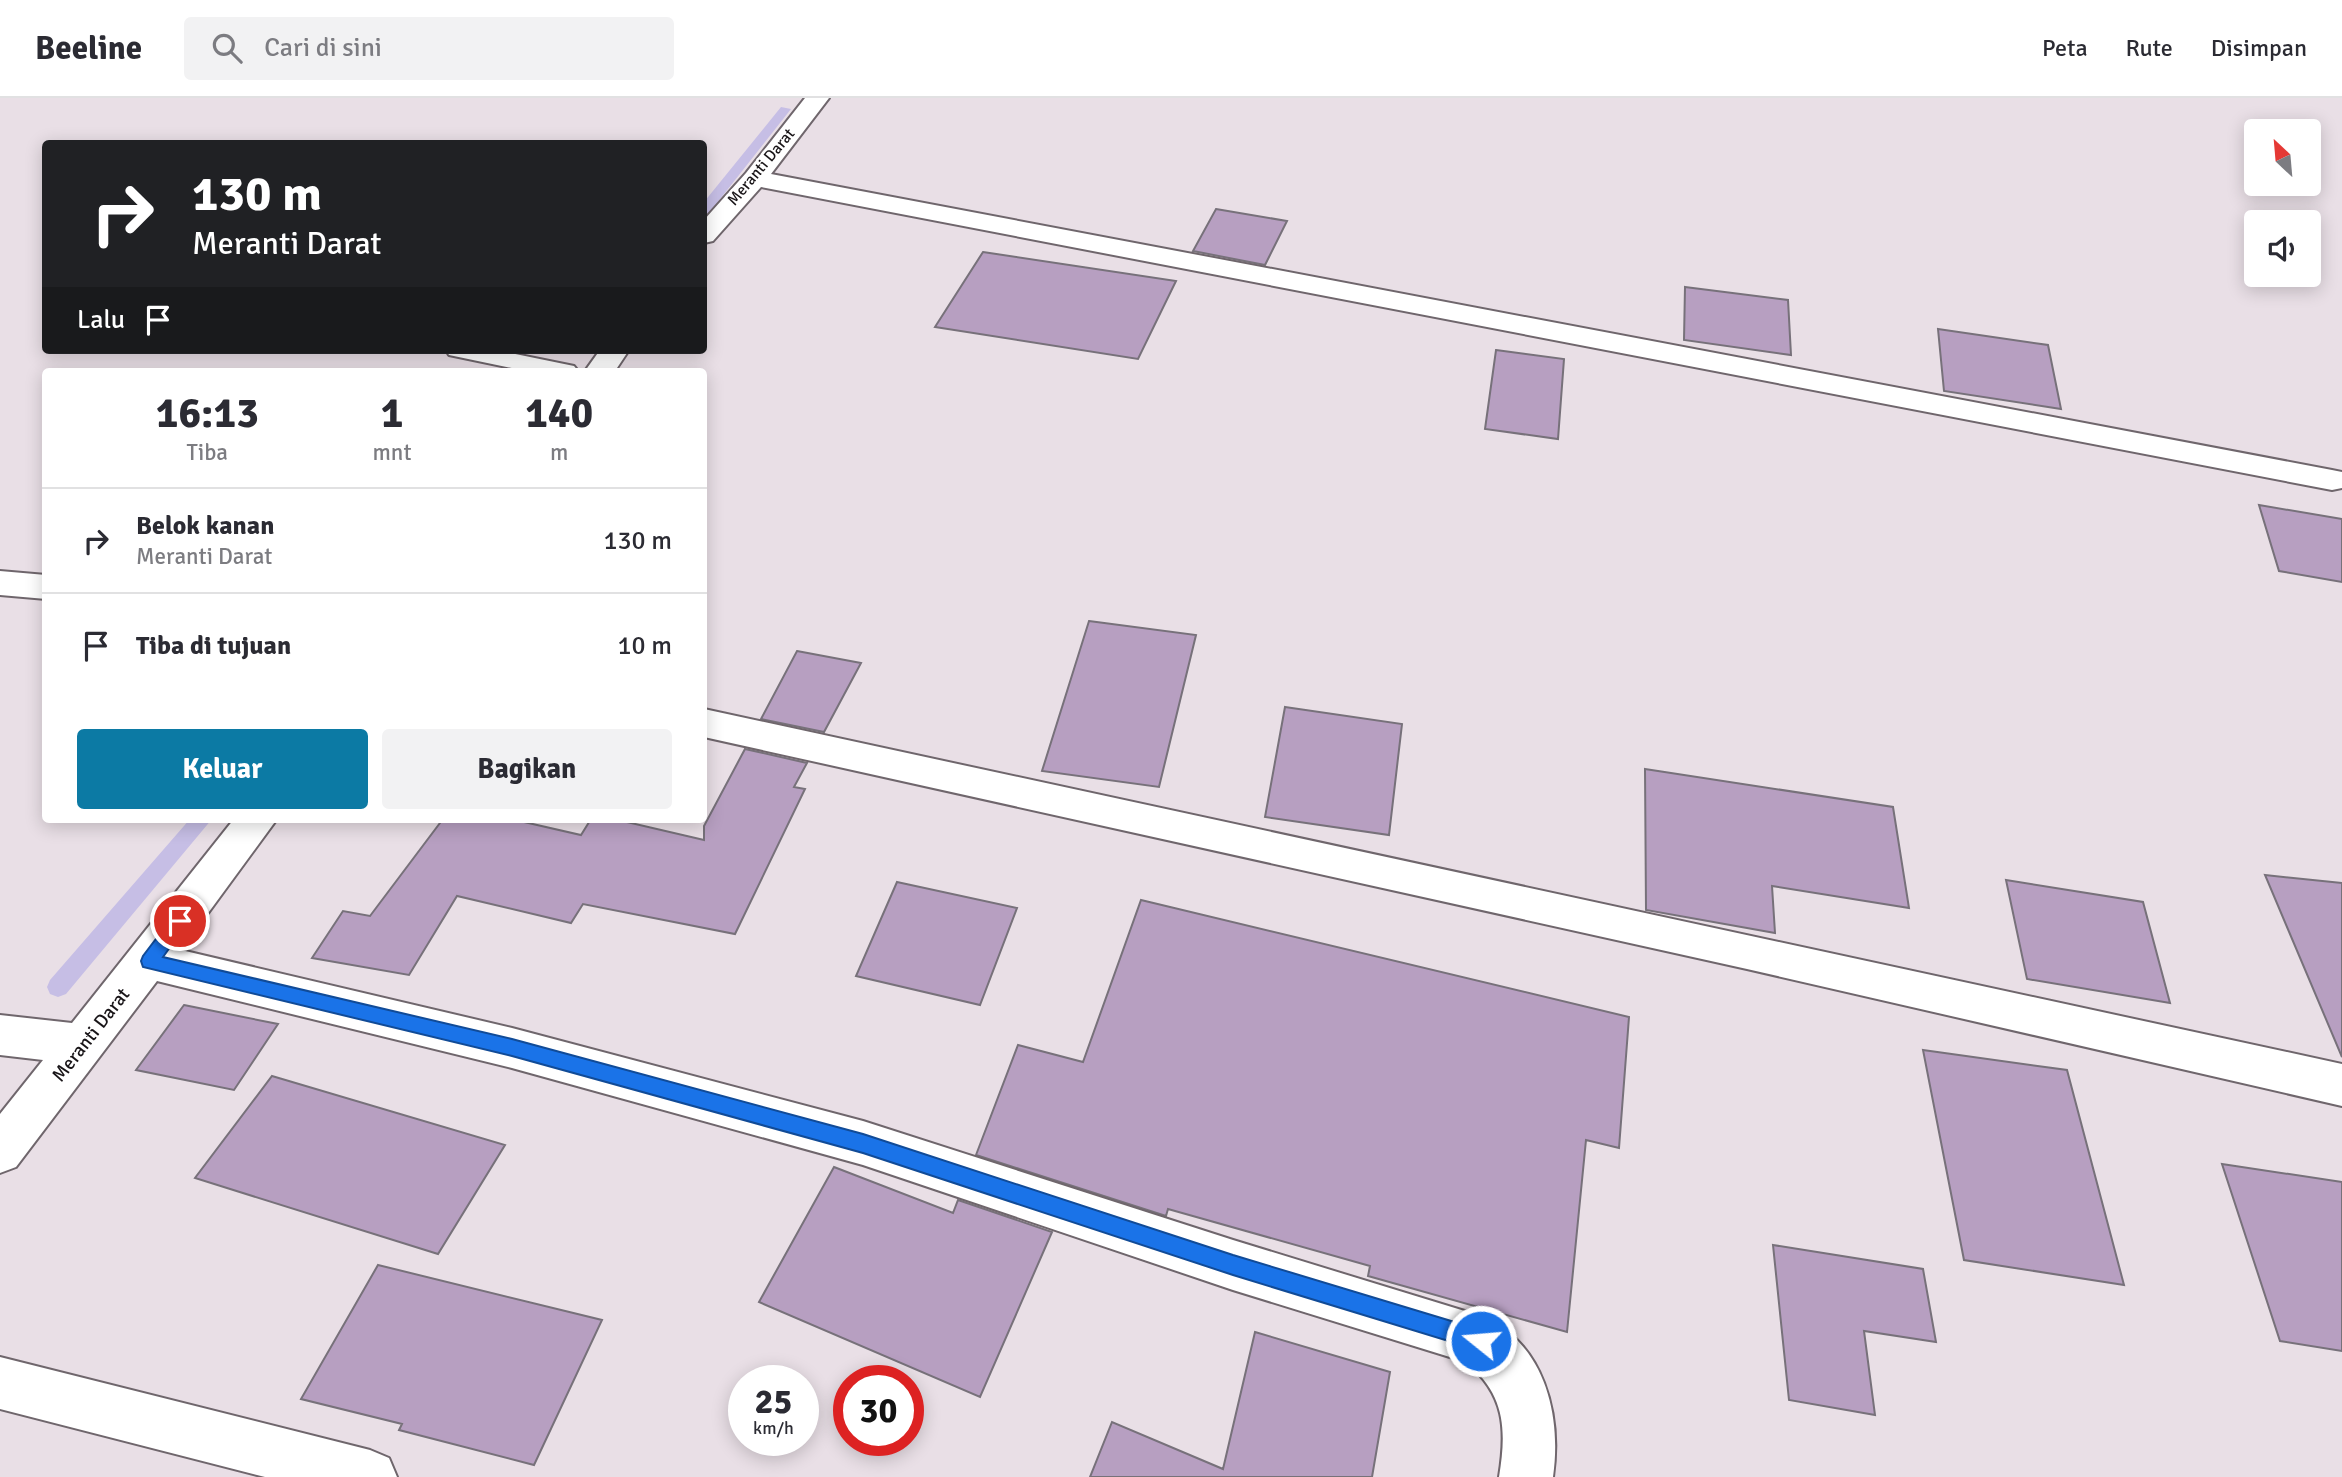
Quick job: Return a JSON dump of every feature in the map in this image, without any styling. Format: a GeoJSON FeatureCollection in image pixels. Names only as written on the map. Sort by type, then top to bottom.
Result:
{"type":"FeatureCollection","features":[{"type":"Feature","properties":{"kind":"street"},"geometry":{"type":"LineString","coordinates":[[790,99],[816,100]]}},
{"type":"Feature","properties":{"kind":"street","name":"Meranti Darat"},"geometry":{"type":"LineString","coordinates":[[707,232],[755,178],[816,100]]}},
{"type":"Feature","properties":{"kind":"street"},"geometry":{"type":"LineString","coordinates":[[755,178],[993,226],[2332,480]]}},
{"type":"Feature","properties":{"kind":"street"},"geometry":{"type":"LineString","coordinates":[[0,583],[42,587]]}},
{"type":"Feature","properties":{"kind":"street"},"geometry":{"type":"LineString","coordinates":[[707,724],[1747,951],[2342,1085]]}},
{"type":"Feature","properties":{"kind":"street","name":"Meranti Darat"},"geometry":{"type":"LineString","coordinates":[[0,1151],[254,823]]}},
{"type":"Feature","properties":{"kind":"street"},"geometry":{"type":"LineString","coordinates":[[149,961],[512,1048],[863,1143],[1233,1265],[1481,1341],[1509,1367],[1524,1405],[1531,1451],[1526,1477]]}},
{"type":"Feature","properties":{"kind":"street"},"geometry":{"type":"LineString","coordinates":[[0,1035],[83,1045]]}},
{"type":"Feature","properties":{"kind":"street"},"geometry":{"type":"LineString","coordinates":[[0,1383],[370,1477]]}},
{"type":"Feature","properties":{"kind":"lane"},"geometry":{"type":"LineString","coordinates":[[478,354],[550,368]]}},
{"type":"Feature","properties":{"kind":"building"},"geometry":{"type":"Polygon","coordinates":[[[1216,209],[1287,221],[1265,265],[1193,251],[1216,209]]]}},
{"type":"Feature","properties":{"kind":"building"},"geometry":{"type":"Polygon","coordinates":[[[983,252],[1176,281],[1138,359],[935,327],[983,252]]]}},
{"type":"Feature","properties":{"kind":"building"},"geometry":{"type":"Polygon","coordinates":[[[1685,287],[1788,300],[1791,355],[1684,340],[1685,287]]]}},
{"type":"Feature","properties":{"kind":"building"},"geometry":{"type":"Polygon","coordinates":[[[1938,329],[2048,345],[2061,409],[1944,391],[1938,329]]]}},
{"type":"Feature","properties":{"kind":"building"},"geometry":{"type":"Polygon","coordinates":[[[1496,350],[1564,359],[1558,439],[1485,429],[1496,350]]]}},
{"type":"Feature","properties":{"kind":"building"},"geometry":{"type":"Polygon","coordinates":[[[2259,505],[2342,519],[2342,582],[2279,571],[2259,505]]]}},
{"type":"Feature","properties":{"kind":"building"},"geometry":{"type":"Polygon","coordinates":[[[1089,621],[1196,635],[1159,787],[1042,771],[1089,621]]]}},
{"type":"Feature","properties":{"kind":"building"},"geometry":{"type":"Polygon","coordinates":[[[797,651],[861,663],[824,732],[761,719],[797,651]]]}},
{"type":"Feature","properties":{"kind":"building"},"geometry":{"type":"Polygon","coordinates":[[[1285,707],[1402,724],[1389,835],[1265,817],[1285,707]]]}},
{"type":"Feature","properties":{"kind":"building"},"geometry":{"type":"Polygon","coordinates":[[[745,749],[807,763],[794,787],[805,789],[735,934],[583,904],[571,923],[457,896],[409,975],[312,958],[343,911],[370,916],[440,823],[528,823],[581,835],[588,823],[631,823],[704,840],[704,826],[745,749]]]}},
{"type":"Feature","properties":{"kind":"building"},"geometry":{"type":"Polygon","coordinates":[[[1645,769],[1893,807],[1909,908],[1772,886],[1775,933],[1646,910],[1645,769]]]}},
{"type":"Feature","properties":{"kind":"building"},"geometry":{"type":"Polygon","coordinates":[[[2265,875],[2342,883],[2342,1057],[2265,875]]]}},
{"type":"Feature","properties":{"kind":"building"},"geometry":{"type":"Polygon","coordinates":[[[2006,880],[2143,902],[2170,1003],[2027,979],[2006,880]]]}},
{"type":"Feature","properties":{"kind":"building"},"geometry":{"type":"Polygon","coordinates":[[[897,882],[1017,908],[980,1005],[856,976],[897,882]]]}},
{"type":"Feature","properties":{"kind":"building"},"geometry":{"type":"Polygon","coordinates":[[[1141,900],[1629,1017],[1619,1148],[1586,1140],[1567,1332],[1368,1276],[1370,1266],[1168,1209],[1166,1216],[976,1155],[1018,1045],[1083,1062],[1141,900]]]}},
{"type":"Feature","properties":{"kind":"building"},"geometry":{"type":"Polygon","coordinates":[[[184,1005],[278,1024],[234,1090],[136,1070],[184,1005]]]}},
{"type":"Feature","properties":{"kind":"building"},"geometry":{"type":"Polygon","coordinates":[[[1923,1050],[2067,1070],[2124,1285],[1964,1260],[1923,1050]]]}},
{"type":"Feature","properties":{"kind":"building"},"geometry":{"type":"Polygon","coordinates":[[[272,1076],[505,1145],[438,1254],[195,1178],[272,1076]]]}},
{"type":"Feature","properties":{"kind":"building"},"geometry":{"type":"Polygon","coordinates":[[[2222,1164],[2342,1182],[2342,1351],[2280,1341],[2222,1164]]]}},
{"type":"Feature","properties":{"kind":"building"},"geometry":{"type":"Polygon","coordinates":[[[834,1167],[953,1213],[958,1200],[1052,1232],[980,1397],[924,1373],[924,1365],[906,1365],[759,1302],[834,1167]]]}},
{"type":"Feature","properties":{"kind":"building"},"geometry":{"type":"Polygon","coordinates":[[[1773,1245],[1923,1269],[1936,1342],[1864,1331],[1875,1415],[1789,1400],[1773,1245]]]}},
{"type":"Feature","properties":{"kind":"building"},"geometry":{"type":"Polygon","coordinates":[[[378,1265],[602,1320],[534,1465],[399,1430],[402,1424],[301,1399],[378,1265]]]}},
{"type":"Feature","properties":{"kind":"building"},"geometry":{"type":"Polygon","coordinates":[[[1255,1332],[1390,1372],[1372,1477],[1090,1477],[1112,1422],[1223,1469],[1255,1332]]]}},
{"type":"Feature","properties":{"kind":"waterway"},"geometry":{"type":"LineString","coordinates":[[707,206],[785,109]]}},
{"type":"Feature","properties":{"kind":"waterway"},"geometry":{"type":"LineString","coordinates":[[58,987],[199,823]]}},
{"type":"Feature","properties":{"kind":"route"},"geometry":{"type":"LineString","coordinates":[[180,921],[149,961],[512,1048],[863,1143],[1233,1265],[1481,1341]]}}]}
